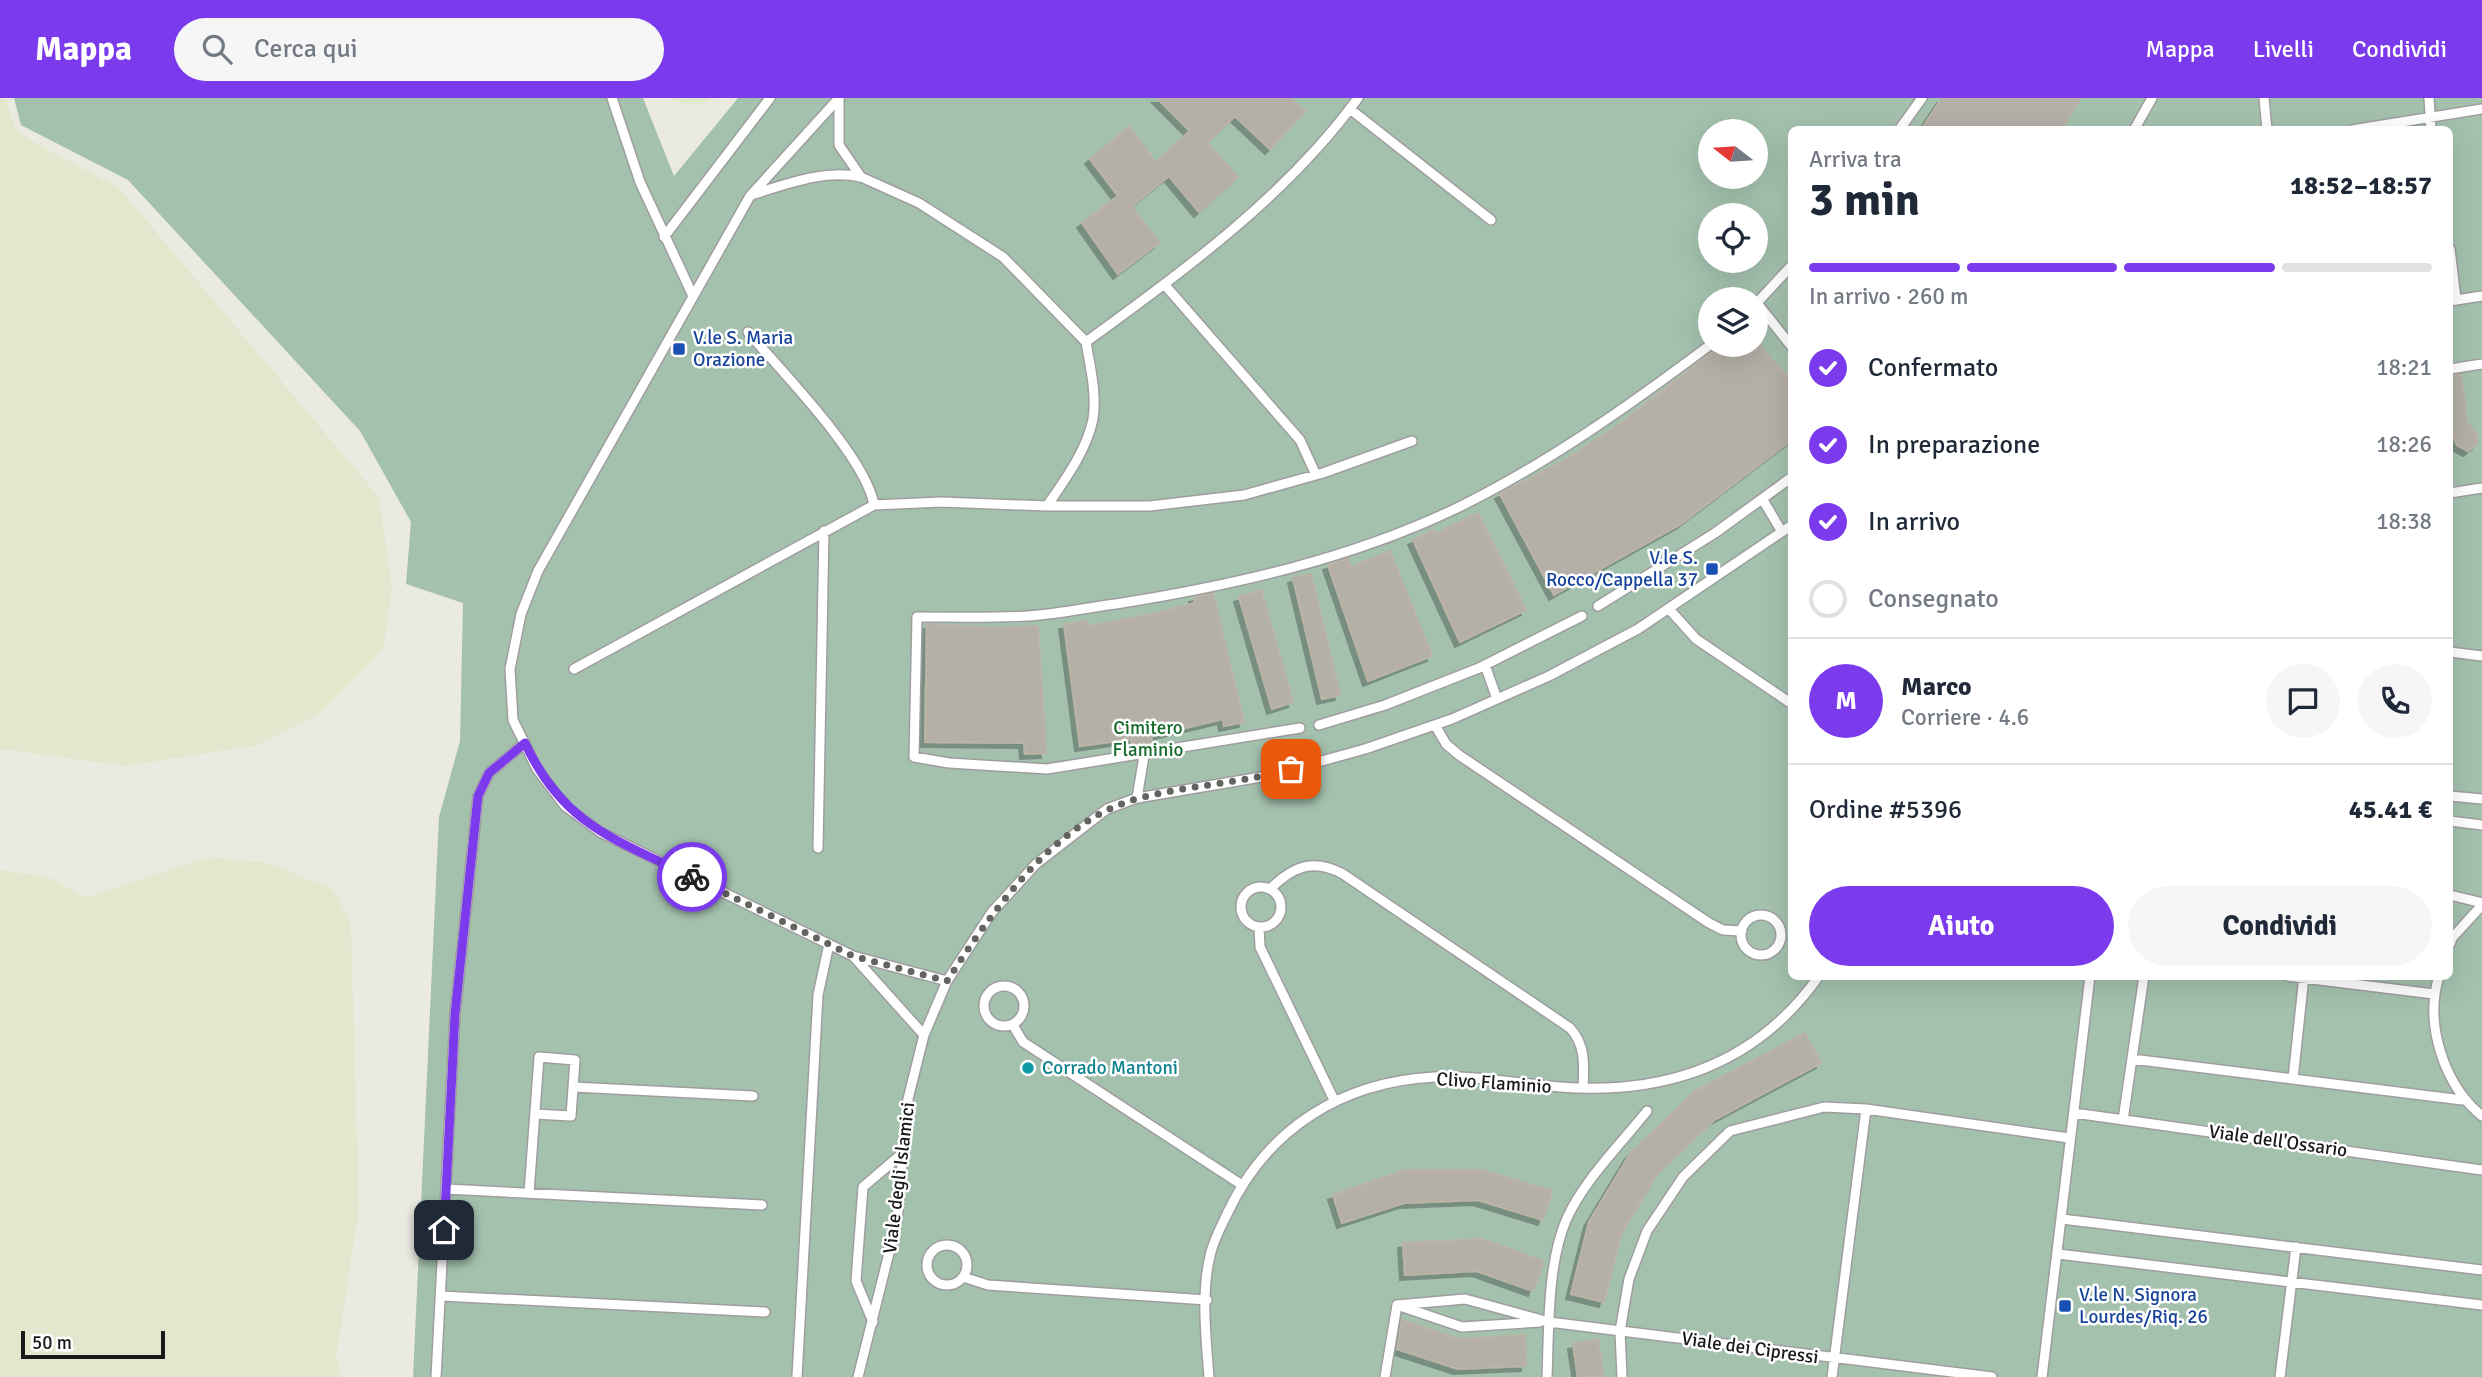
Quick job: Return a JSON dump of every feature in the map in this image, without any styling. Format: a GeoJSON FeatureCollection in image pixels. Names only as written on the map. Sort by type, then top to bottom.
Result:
{"type":"FeatureCollection","features":[{"type":"Feature","properties":{"kind":"lane"},"geometry":{"type":"LineString","coordinates":[[612,98],[640,182],[693,296]]}},
{"type":"Feature","properties":{"kind":"lane"},"geometry":{"type":"LineString","coordinates":[[664,237],[770,98]]}},
{"type":"Feature","properties":{"kind":"lane"},"geometry":{"type":"LineString","coordinates":[[839,98],[839,145],[861,177]]}},
{"type":"Feature","properties":{"kind":"lane"},"geometry":{"type":"LineString","coordinates":[[839,98],[750,196],[538,571],[521,614],[510,669],[513,720],[537,769],[565,806],[600,832],[853,956],[947,981]]}},
{"type":"Feature","properties":{"kind":"lane"},"geometry":{"type":"LineString","coordinates":[[1086,342],[1164,284],[1256,209],[1358,98]]}},
{"type":"Feature","properties":{"kind":"lane"},"geometry":{"type":"LineString","coordinates":[[1902,126],[1922,98]]}},
{"type":"Feature","properties":{"kind":"lane"},"geometry":{"type":"LineString","coordinates":[[2136,126],[2152,98]]}},
{"type":"Feature","properties":{"kind":"lane"},"geometry":{"type":"LineString","coordinates":[[2264,98],[2267,126]]}},
{"type":"Feature","properties":{"kind":"lane"},"geometry":{"type":"LineString","coordinates":[[2429,98],[2430,126]]}},
{"type":"Feature","properties":{"kind":"lane"},"geometry":{"type":"LineString","coordinates":[[1350,109],[1491,220]]}},
{"type":"Feature","properties":{"kind":"lane"},"geometry":{"type":"LineString","coordinates":[[2374,126],[2482,109]]}},
{"type":"Feature","properties":{"kind":"lane"},"geometry":{"type":"LineString","coordinates":[[750,196],[803,179],[844,173],[861,177],[919,203],[1003,257],[1086,342],[1093,380],[1093,419],[1072,470],[1046,506]]}},
{"type":"Feature","properties":{"kind":"lane"},"geometry":{"type":"LineString","coordinates":[[1768,291],[1788,269]]}},
{"type":"Feature","properties":{"kind":"lane"},"geometry":{"type":"LineString","coordinates":[[1164,284],[1300,440],[1316,475]]}},
{"type":"Feature","properties":{"kind":"lane"},"geometry":{"type":"LineString","coordinates":[[2453,300],[2482,296]]}},
{"type":"Feature","properties":{"kind":"lane"},"geometry":{"type":"LineString","coordinates":[[1768,318],[1788,342]]}},
{"type":"Feature","properties":{"kind":"lane"},"geometry":{"type":"LineString","coordinates":[[748,332],[837,438],[871,488],[874,505]]}},
{"type":"Feature","properties":{"kind":"lane"},"geometry":{"type":"LineString","coordinates":[[1300,728],[1144,756],[1047,769],[949,763],[914,757],[917,617],[1029,616],[1196,592],[1278,571],[1372,542],[1456,508],[1548,457],[1617,414],[1698,354]]}},
{"type":"Feature","properties":{"kind":"lane"},"geometry":{"type":"LineString","coordinates":[[2453,369],[2482,364]]}},
{"type":"Feature","properties":{"kind":"lane"},"geometry":{"type":"LineString","coordinates":[[574,670],[874,505],[941,502],[1150,506],[1244,495],[1316,475],[1412,441]]}},
{"type":"Feature","properties":{"kind":"lane"},"geometry":{"type":"LineString","coordinates":[[1598,606],[1763,500],[1788,480]]}},
{"type":"Feature","properties":{"kind":"lane"},"geometry":{"type":"LineString","coordinates":[[2453,493],[2482,488]]}},
{"type":"Feature","properties":{"kind":"lane"},"geometry":{"type":"LineString","coordinates":[[1763,500],[1782,532]]}},
{"type":"Feature","properties":{"kind":"lane","name":"Viale degli Islamici"},"geometry":{"type":"LineString","coordinates":[[858,1377],[897,1221],[908,1099],[924,1035],[947,981],[992,912],[1036,863],[1107,809],[1137,798],[1267,776],[1365,749],[1435,725],[1549,676],[1669,609],[1788,528]]}},
{"type":"Feature","properties":{"kind":"lane"},"geometry":{"type":"LineString","coordinates":[[817,848],[824,531]]}},
{"type":"Feature","properties":{"kind":"lane"},"geometry":{"type":"LineString","coordinates":[[1669,609],[1696,639],[1788,701]]}},
{"type":"Feature","properties":{"kind":"lane"},"geometry":{"type":"LineString","coordinates":[[1319,725],[1385,705],[1485,665],[1582,616]]}},
{"type":"Feature","properties":{"kind":"lane"},"geometry":{"type":"LineString","coordinates":[[2453,652],[2482,656]]}},
{"type":"Feature","properties":{"kind":"lane"},"geometry":{"type":"LineString","coordinates":[[1485,665],[1497,699]]}},
{"type":"Feature","properties":{"kind":"lane"},"geometry":{"type":"LineString","coordinates":[[1435,725],[1446,744],[1459,755],[1641,878],[1709,923],[1723,930],[1742,931]]}},
{"type":"Feature","properties":{"kind":"lane"},"geometry":{"type":"LineString","coordinates":[[436,1377],[455,1014],[478,796],[489,773],[525,743]]}},
{"type":"Feature","properties":{"kind":"lane"},"geometry":{"type":"LineString","coordinates":[[1137,798],[1144,756]]}},
{"type":"Feature","properties":{"kind":"lane"},"geometry":{"type":"LineString","coordinates":[[2453,796],[2482,799]]}},
{"type":"Feature","properties":{"kind":"lane"},"geometry":{"type":"LineString","coordinates":[[2453,821],[2482,825]]}},
{"type":"Feature","properties":{"kind":"lane"},"geometry":{"type":"LineString","coordinates":[[1270,889],[1279,899],[1280,913],[1272,924],[1259,927],[1243,918],[1242,899],[1251,890],[1270,889],[1290,871],[1307,866],[1328,866],[1343,874],[1570,1028],[1583,1051],[1583,1088]]}},
{"type":"Feature","properties":{"kind":"lane"},"geometry":{"type":"LineString","coordinates":[[2453,896],[2482,904],[2453,937]]}},
{"type":"Feature","properties":{"kind":"lane"},"geometry":{"type":"LineString","coordinates":[[1768,916],[1778,924],[1781,937],[1776,949],[1759,955],[1747,949],[1742,931],[1748,920],[1768,916]]}},
{"type":"Feature","properties":{"kind":"lane"},"geometry":{"type":"LineString","coordinates":[[1259,927],[1260,947],[1335,1102]]}},
{"type":"Feature","properties":{"kind":"lane"},"geometry":{"type":"LineString","coordinates":[[797,1377],[818,995],[828,944]]}},
{"type":"Feature","properties":{"kind":"lane"},"geometry":{"type":"LineString","coordinates":[[853,956],[924,1035]]}},
{"type":"Feature","properties":{"kind":"lane","name":"Clivo Flaminio"},"geometry":{"type":"LineString","coordinates":[[1209,1377],[1207,1300],[1210,1255],[1242,1185],[1277,1139],[1300,1122],[1362,1090],[1397,1081],[1436,1077],[1583,1088],[1638,1086],[1706,1070],[1765,1032],[1799,1002],[1816,980]]}},
{"type":"Feature","properties":{"kind":"lane"},"geometry":{"type":"LineString","coordinates":[[2042,1377],[2090,980]]}},
{"type":"Feature","properties":{"kind":"lane"},"geometry":{"type":"LineString","coordinates":[[2123,1120],[2143,980]]}},
{"type":"Feature","properties":{"kind":"lane"},"geometry":{"type":"LineString","coordinates":[[2293,1079],[2304,980]]}},
{"type":"Feature","properties":{"kind":"lane"},"geometry":{"type":"LineString","coordinates":[[2327,980],[2434,994]]}},
{"type":"Feature","properties":{"kind":"lane"},"geometry":{"type":"LineString","coordinates":[[2438,980],[2434,994],[2438,1048],[2462,1100],[2482,1116]]}},
{"type":"Feature","properties":{"kind":"lane"},"geometry":{"type":"LineString","coordinates":[[1007,986],[1022,997],[1022,1016],[1013,1025],[999,1026],[988,1019],[984,1006],[994,989],[1007,986]]}},
{"type":"Feature","properties":{"kind":"lane"},"geometry":{"type":"LineString","coordinates":[[1013,1025],[1023,1042],[1242,1185]]}},
{"type":"Feature","properties":{"kind":"lane"},"geometry":{"type":"LineString","coordinates":[[529,1193],[539,1057],[575,1060],[571,1116],[535,1114]]}},
{"type":"Feature","properties":{"kind":"lane"},"geometry":{"type":"LineString","coordinates":[[2132,1059],[2462,1100]]}},
{"type":"Feature","properties":{"kind":"lane"},"geometry":{"type":"LineString","coordinates":[[573,1087],[753,1096]]}},
{"type":"Feature","properties":{"kind":"lane"},"geometry":{"type":"LineString","coordinates":[[1622,1377],[1620,1331],[1629,1279],[1647,1231],[1683,1177],[1730,1131],[1824,1107],[1866,1109],[2070,1138]]}},
{"type":"Feature","properties":{"kind":"lane"},"geometry":{"type":"LineString","coordinates":[[1832,1377],[1866,1109]]}},
{"type":"Feature","properties":{"kind":"lane"},"geometry":{"type":"LineString","coordinates":[[1547,1377],[1549,1322],[1558,1246],[1567,1219],[1580,1194],[1647,1111]]}},
{"type":"Feature","properties":{"kind":"lane","name":"Viale dell'Ossario"},"geometry":{"type":"LineString","coordinates":[[2074,1113],[2482,1170]]}},
{"type":"Feature","properties":{"kind":"lane"},"geometry":{"type":"LineString","coordinates":[[873,1322],[856,1281],[863,1187],[904,1152]]}},
{"type":"Feature","properties":{"kind":"lane"},"geometry":{"type":"LineString","coordinates":[[446,1189],[762,1205]]}},
{"type":"Feature","properties":{"kind":"lane"},"geometry":{"type":"LineString","coordinates":[[2062,1219],[2482,1270]]}},
{"type":"Feature","properties":{"kind":"lane"},"geometry":{"type":"LineString","coordinates":[[963,1277],[966,1258],[957,1248],[944,1245],[932,1251],[927,1263],[934,1280],[946,1285],[963,1277],[988,1285],[1207,1300]]}},
{"type":"Feature","properties":{"kind":"lane"},"geometry":{"type":"LineString","coordinates":[[2280,1377],[2296,1248]]}},
{"type":"Feature","properties":{"kind":"lane"},"geometry":{"type":"LineString","coordinates":[[2058,1254],[2482,1305]]}},
{"type":"Feature","properties":{"kind":"lane"},"geometry":{"type":"LineString","coordinates":[[440,1296],[765,1312]]}},
{"type":"Feature","properties":{"kind":"lane"},"geometry":{"type":"LineString","coordinates":[[1397,1305],[1465,1299],[1549,1322]]}},
{"type":"Feature","properties":{"kind":"lane"},"geometry":{"type":"LineString","coordinates":[[1397,1305],[1462,1327],[1549,1322]]}},
{"type":"Feature","properties":{"kind":"lane"},"geometry":{"type":"LineString","coordinates":[[1385,1377],[1397,1305]]}},
{"type":"Feature","properties":{"kind":"lane","name":"Viale dei Cipressi"},"geometry":{"type":"LineString","coordinates":[[1549,1322],[1833,1360],[1992,1377]]}},
{"type":"Feature","properties":{"kind":"green space"},"geometry":{"type":"Polygon","coordinates":[[[0,98],[6,98],[14,127],[29,139],[119,188],[379,497],[392,588],[383,650],[319,714],[257,745],[126,766],[0,749],[0,98]]]}},
{"type":"Feature","properties":{"kind":"green space","name":"Cimitero Flaminio"},"geometry":{"type":"Polygon","coordinates":[[[14,98],[643,98],[674,176],[738,98],[2482,98],[2482,1377],[413,1377],[439,817],[460,741],[463,603],[406,584],[411,522],[360,431],[128,180],[21,125],[14,98]]]}},
{"type":"Feature","properties":{"kind":"green space"},"geometry":{"type":"Polygon","coordinates":[[[670,98],[714,98],[703,104],[685,104],[670,98]]]}},
{"type":"Feature","properties":{"kind":"green space"},"geometry":{"type":"Polygon","coordinates":[[[210,857],[268,863],[332,889],[351,924],[359,1209],[336,1358],[342,1377],[0,1377],[0,870],[48,877],[87,897],[210,857]]]}},
{"type":"Feature","properties":{"kind":"building"},"geometry":{"type":"Polygon","coordinates":[[[1157,98],[1291,98],[1305,111],[1270,149],[1235,116],[1207,143],[1238,177],[1199,212],[1169,176],[1132,206],[1159,243],[1118,274],[1082,223],[1118,196],[1090,159],[1129,127],[1156,162],[1190,131],[1157,98]]]}},
{"type":"Feature","properties":{"kind":"building"},"geometry":{"type":"Polygon","coordinates":[[[1942,98],[2081,98],[2064,126],[1924,126],[1942,98]]]}},
{"type":"Feature","properties":{"kind":"building"},"geometry":{"type":"Polygon","coordinates":[[[1768,355],[1788,378],[1788,443],[1681,524],[1554,595],[1500,494],[1560,463],[1614,428],[1706,357],[1768,355]]]}},
{"type":"Feature","properties":{"kind":"building"},"geometry":{"type":"Polygon","coordinates":[[[2461,374],[2467,422],[2477,435],[2477,444],[2468,451],[2457,445],[2453,436],[2453,375],[2461,374]]]}},
{"type":"Feature","properties":{"kind":"building"},"geometry":{"type":"Polygon","coordinates":[[[1478,513],[1526,610],[1460,642],[1413,540],[1434,530],[1436,534],[1478,513]]]}},
{"type":"Feature","properties":{"kind":"building"},"geometry":{"type":"Polygon","coordinates":[[[1390,551],[1432,656],[1368,681],[1328,565],[1348,558],[1351,567],[1390,551]]]}},
{"type":"Feature","properties":{"kind":"building"},"geometry":{"type":"Polygon","coordinates":[[[1311,574],[1340,695],[1322,699],[1293,578],[1311,574]]]}},
{"type":"Feature","properties":{"kind":"building"},"geometry":{"type":"Polygon","coordinates":[[[1261,590],[1293,702],[1272,709],[1239,597],[1261,590]]]}},
{"type":"Feature","properties":{"kind":"building"},"geometry":{"type":"Polygon","coordinates":[[[1213,593],[1244,722],[1224,726],[1223,719],[1151,736],[1152,742],[1132,745],[1131,739],[1080,746],[1064,624],[1087,621],[1088,626],[1148,615],[1195,603],[1194,597],[1213,593]]]}},
{"type":"Feature","properties":{"kind":"building"},"geometry":{"type":"Polygon","coordinates":[[[927,624],[996,628],[1038,626],[1046,753],[1025,754],[1024,743],[925,742],[927,624]]]}},
{"type":"Feature","properties":{"kind":"building"},"geometry":{"type":"Polygon","coordinates":[[[1805,1033],[1821,1063],[1714,1120],[1658,1173],[1621,1234],[1604,1302],[1571,1294],[1589,1222],[1630,1154],[1695,1091],[1805,1033]]]}},
{"type":"Feature","properties":{"kind":"building"},"geometry":{"type":"Polygon","coordinates":[[[1406,1170],[1482,1170],[1552,1191],[1543,1220],[1478,1200],[1404,1203],[1342,1223],[1333,1195],[1406,1170]]]}},
{"type":"Feature","properties":{"kind":"building"},"geometry":{"type":"Polygon","coordinates":[[[1481,1239],[1544,1261],[1533,1291],[1477,1271],[1405,1275],[1403,1243],[1481,1239]]]}},
{"type":"Feature","properties":{"kind":"building"},"geometry":{"type":"Polygon","coordinates":[[[1402,1320],[1459,1339],[1525,1335],[1526,1366],[1458,1369],[1397,1349],[1402,1320]]]}},
{"type":"Feature","properties":{"kind":"building"},"geometry":{"type":"Polygon","coordinates":[[[1598,1339],[1604,1377],[1578,1377],[1573,1344],[1598,1339]]]}},
{"type":"Feature","properties":{"kind":"way so far"},"geometry":{"type":"LineString","coordinates":[[692,877],[853,956],[947,981],[992,912],[1036,863],[1107,809],[1137,798],[1182,788],[1267,776],[1291,769]]}},
{"type":"Feature","properties":{"kind":"place","name":"V.le S. Maria Orazione"},"geometry":{"type":"Point","coordinates":[679,349]}},
{"type":"Feature","properties":{"kind":"place","name":"V.le S. Rocco/Cappella 37"},"geometry":{"type":"Point","coordinates":[1712,569]}},
{"type":"Feature","properties":{"kind":"place","name":"Corrado Mantoni"},"geometry":{"type":"Point","coordinates":[1028,1068]}},
{"type":"Feature","properties":{"kind":"place","name":"V.le N. Signora Lourdes/Riq. 26"},"geometry":{"type":"Point","coordinates":[2065,1306]}},
{"type":"Feature","properties":{"kind":"route"},"geometry":{"type":"LineString","coordinates":[[444,1230],[455,1014],[465,904],[478,796],[489,773],[525,743],[537,769],[565,806],[600,832],[692,877]]}}]}
